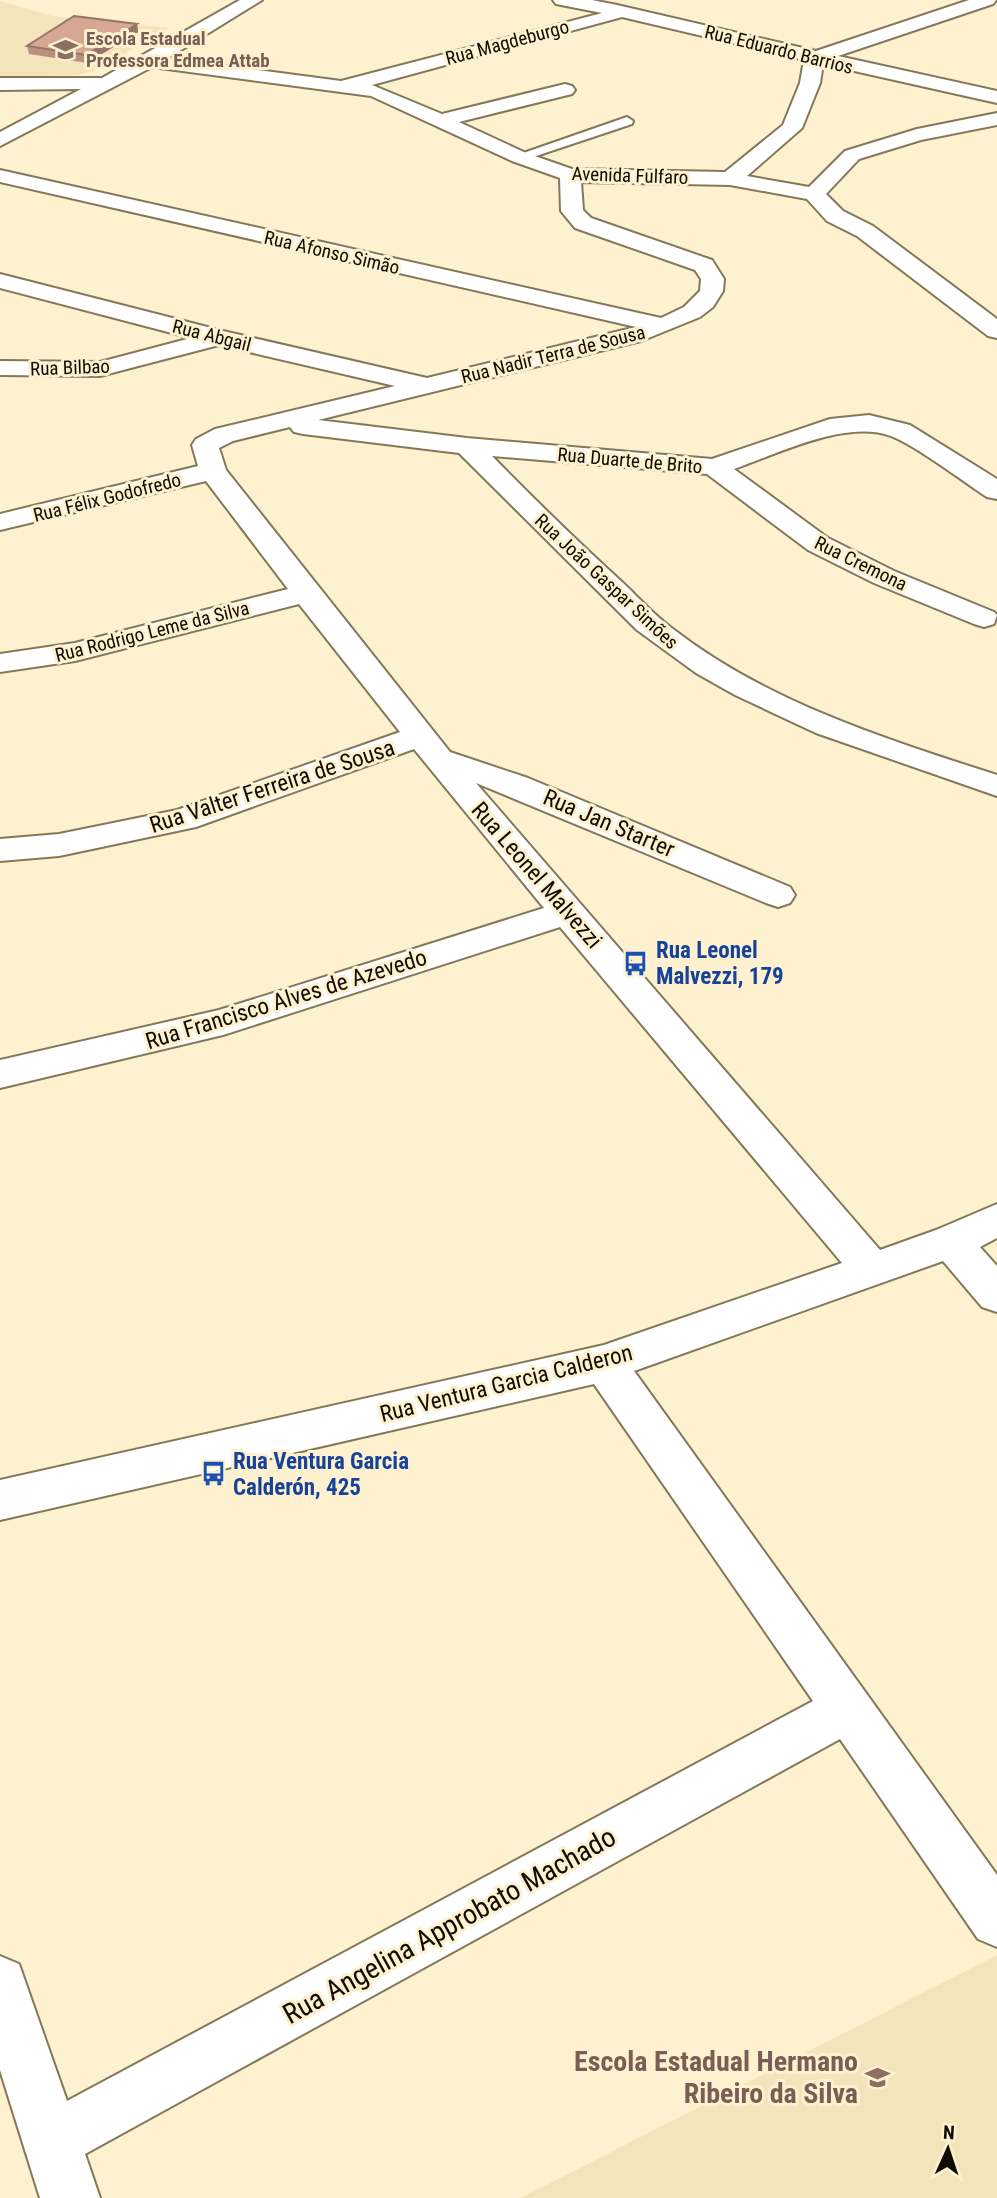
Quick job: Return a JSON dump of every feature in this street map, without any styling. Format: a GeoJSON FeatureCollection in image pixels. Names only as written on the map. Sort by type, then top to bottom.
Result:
{"type":"FeatureCollection","features":[{"type":"Feature","properties":{"kind":"street"},"geometry":{"type":"LineString","coordinates":[[0,140],[149,61],[253,0]]}},
{"type":"Feature","properties":{"kind":"street","name":"Rua Eduardo Barrios"},"geometry":{"type":"LineString","coordinates":[[562,0],[629,11],[922,84],[997,97]]}},
{"type":"Feature","properties":{"kind":"street","name":"Rua Magdeburgo"},"geometry":{"type":"LineString","coordinates":[[345,86],[669,0]]}},
{"type":"Feature","properties":{"kind":"street"},"geometry":{"type":"LineString","coordinates":[[730,179],[792,128],[810,83],[814,58],[981,2],[997,12]]}},
{"type":"Feature","properties":{"kind":"street","name":"Avenida Fulfaro"},"geometry":{"type":"LineString","coordinates":[[149,61],[376,91],[519,157],[570,175],[730,179],[814,194]]}},
{"type":"Feature","properties":{"kind":"street"},"geometry":{"type":"LineString","coordinates":[[0,84],[107,82]]}},
{"type":"Feature","properties":{"kind":"street"},"geometry":{"type":"LineString","coordinates":[[442,120],[565,90]]}},
{"type":"Feature","properties":{"kind":"street"},"geometry":{"type":"LineString","coordinates":[[997,119],[917,135],[852,155],[814,194],[835,216],[865,231],[997,331]]}},
{"type":"Feature","properties":{"kind":"street","name":"Rua Nadir Terra de Sousa"},"geometry":{"type":"LineString","coordinates":[[213,471],[205,445],[211,439],[280,424],[664,326],[709,299],[715,288],[713,275],[704,264],[583,223],[572,211],[570,175]]}},
{"type":"Feature","properties":{"kind":"street","name":"Rua Afonso Simão"},"geometry":{"type":"LineString","coordinates":[[0,176],[664,326]]}},
{"type":"Feature","properties":{"kind":"street","name":"Rua Abgail"},"geometry":{"type":"LineString","coordinates":[[0,281],[220,338],[425,385]]}},
{"type":"Feature","properties":{"kind":"street","name":"Rua Bilbao"},"geometry":{"type":"LineString","coordinates":[[0,368],[100,369],[220,338]]}},
{"type":"Feature","properties":{"kind":"street","name":"Rua Duarte de Brito"},"geometry":{"type":"LineString","coordinates":[[280,424],[467,446],[713,467],[839,425],[869,423],[901,431],[997,491]]}},
{"type":"Feature","properties":{"kind":"street","name":"Rua João Gaspar Simões"},"geometry":{"type":"LineString","coordinates":[[467,446],[567,548],[667,640],[723,677],[778,707],[859,741],[997,786]]}},
{"type":"Feature","properties":{"kind":"street","name":"Rua Cremona"},"geometry":{"type":"LineString","coordinates":[[713,467],[818,544],[884,578],[984,618]]}},
{"type":"Feature","properties":{"kind":"street","name":"Rua Félix Godofredo"},"geometry":{"type":"LineString","coordinates":[[0,522],[213,471]]}},
{"type":"Feature","properties":{"kind":"street","name":"Rua Leonel Malvezzi"},"geometry":{"type":"LineString","coordinates":[[213,471],[304,594],[428,748],[872,1270]]}},
{"type":"Feature","properties":{"kind":"street","name":"Rua Rodrigo Leme da Silva"},"geometry":{"type":"LineString","coordinates":[[0,663],[75,652],[304,594]]}},
{"type":"Feature","properties":{"kind":"street","name":"Rua Valter Ferreira de Sousa"},"geometry":{"type":"LineString","coordinates":[[0,850],[84,840],[184,819],[428,748]]}},
{"type":"Feature","properties":{"kind":"street","name":"Rua Jan Starter"},"geometry":{"type":"LineString","coordinates":[[428,748],[778,895]]}},
{"type":"Feature","properties":{"kind":"street","name":"Rua Francisco Alves de Azevedo"},"geometry":{"type":"LineString","coordinates":[[0,1074],[122,1048],[223,1022],[569,912]]}},
{"type":"Feature","properties":{"kind":"street","name":"Rua Ventura Garcia Calderon"},"geometry":{"type":"LineString","coordinates":[[0,1500],[604,1363],[951,1242],[997,1220]]}},
{"type":"Feature","properties":{"kind":"street"},"geometry":{"type":"LineString","coordinates":[[951,1242],[997,1294]]}},
{"type":"Feature","properties":{"kind":"street"},"geometry":{"type":"LineString","coordinates":[[604,1363],[997,1920]]}},
{"type":"Feature","properties":{"kind":"street","name":"Rua Angelina Approbato Machado"},"geometry":{"type":"LineString","coordinates":[[51,2141],[846,1709]]}},
{"type":"Feature","properties":{"kind":"street"},"geometry":{"type":"LineString","coordinates":[[0,1983],[70,2198]]}},
{"type":"Feature","properties":{"kind":"lane"},"geometry":{"type":"LineString","coordinates":[[519,157],[627,121]]}},
{"type":"Feature","properties":{"kind":"shaded area","name":"Escola Estadual Professora Edmea Attab"},"geometry":{"type":"Polygon","coordinates":[[[0,1],[52,16],[169,28],[94,71],[76,75],[0,77],[0,1]]]}},
{"type":"Feature","properties":{"kind":"shaded area","name":"Escola Estadual Hermano Ribeiro da Silva"},"geometry":{"type":"Polygon","coordinates":[[[997,1955],[997,2198],[521,2198],[997,1955]]]}},
{"type":"Feature","properties":{"kind":"building"},"geometry":{"type":"Polygon","coordinates":[[[74,16],[137,24],[86,55],[27,46],[74,16]]]}},
{"type":"Feature","properties":{"kind":"place","name":"Escola Estadual Professora Edmea Attab"},"geometry":{"type":"Point","coordinates":[66,49]}},
{"type":"Feature","properties":{"kind":"place","name":"Rua Leonel Malvezzi, 179"},"geometry":{"type":"Point","coordinates":[636,963]}},
{"type":"Feature","properties":{"kind":"place","name":"Rua Ventura Garcia Calderón, 425"},"geometry":{"type":"Point","coordinates":[213,1474]}},
{"type":"Feature","properties":{"kind":"place","name":"Escola Estadual Hermano Ribeiro da Silva"},"geometry":{"type":"Point","coordinates":[878,2077]}}]}
